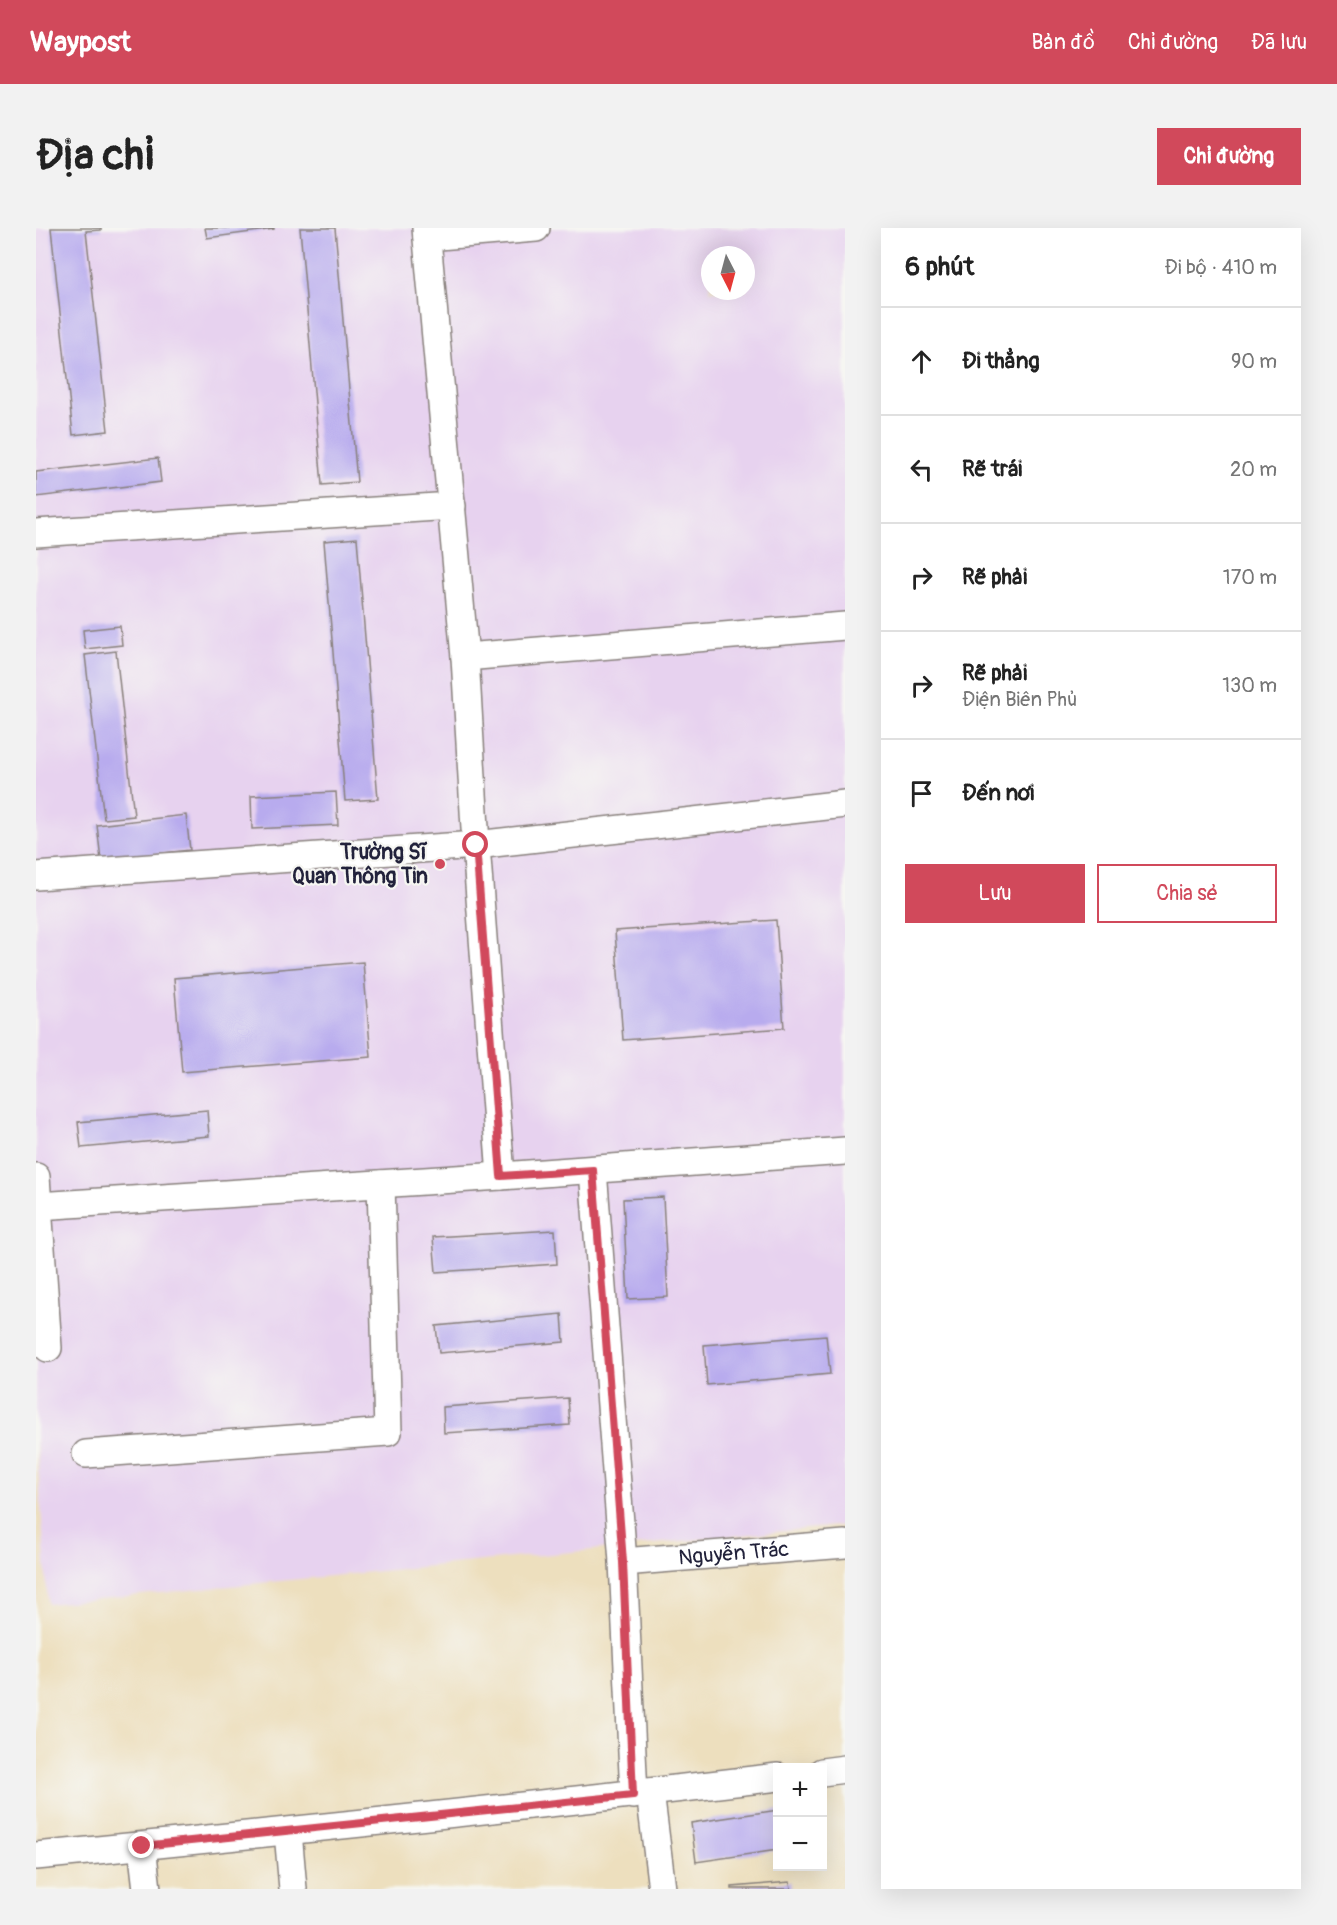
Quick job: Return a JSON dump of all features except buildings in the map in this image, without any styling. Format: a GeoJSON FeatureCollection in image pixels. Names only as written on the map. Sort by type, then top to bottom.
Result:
{"type":"FeatureCollection","features":[{"type":"Feature","properties":{"kind":"street"},"geometry":{"type":"LineString","coordinates":[[501,1176],[476,845],[465,657],[427,232],[536,228]]}},
{"type":"Feature","properties":{"kind":"street"},"geometry":{"type":"LineString","coordinates":[[36,533],[452,506]]}},
{"type":"Feature","properties":{"kind":"street"},"geometry":{"type":"LineString","coordinates":[[465,657],[845,626]]}},
{"type":"Feature","properties":{"kind":"street"},"geometry":{"type":"LineString","coordinates":[[36,876],[476,845],[845,804]]}},
{"type":"Feature","properties":{"kind":"street"},"geometry":{"type":"LineString","coordinates":[[38,1206],[593,1170],[845,1151]]}},
{"type":"Feature","properties":{"kind":"street"},"geometry":{"type":"LineString","coordinates":[[593,1170],[642,1794],[662,1889]]}},
{"type":"Feature","properties":{"kind":"street"},"geometry":{"type":"LineString","coordinates":[[36,1177],[48,1348]]}},
{"type":"Feature","properties":{"kind":"street"},"geometry":{"type":"LineString","coordinates":[[86,1454],[388,1432],[381,1184]]}},
{"type":"Feature","properties":{"kind":"street","name":"Nguyễn Trác"},"geometry":{"type":"LineString","coordinates":[[623,1562],[845,1544]]}},
{"type":"Feature","properties":{"kind":"street"},"geometry":{"type":"LineString","coordinates":[[827,1772],[845,1770]]}},
{"type":"Feature","properties":{"kind":"street"},"geometry":{"type":"LineString","coordinates":[[36,1856],[288,1832],[773,1778]]}},
{"type":"Feature","properties":{"kind":"street"},"geometry":{"type":"LineString","coordinates":[[288,1832],[292,1889]]}},
{"type":"Feature","properties":{"kind":"street"},"geometry":{"type":"LineString","coordinates":[[142,1846],[147,1889]]}},
{"type":"Feature","properties":{"kind":"shaded area","name":"Trường Sĩ Quan Thông Tin"},"geometry":{"type":"Polygon","coordinates":[[[36,228],[845,228],[845,1525],[48,1604],[36,1438],[36,228]]]}},
{"type":"Feature","properties":{"kind":"place","name":"Trường Sĩ Quan Thông Tin"},"geometry":{"type":"Point","coordinates":[440,864]}},
{"type":"Feature","properties":{"kind":"route"},"geometry":{"type":"LineString","coordinates":[[142,1846],[633,1795],[623,1562],[593,1170],[501,1176],[476,845]]}}]}
